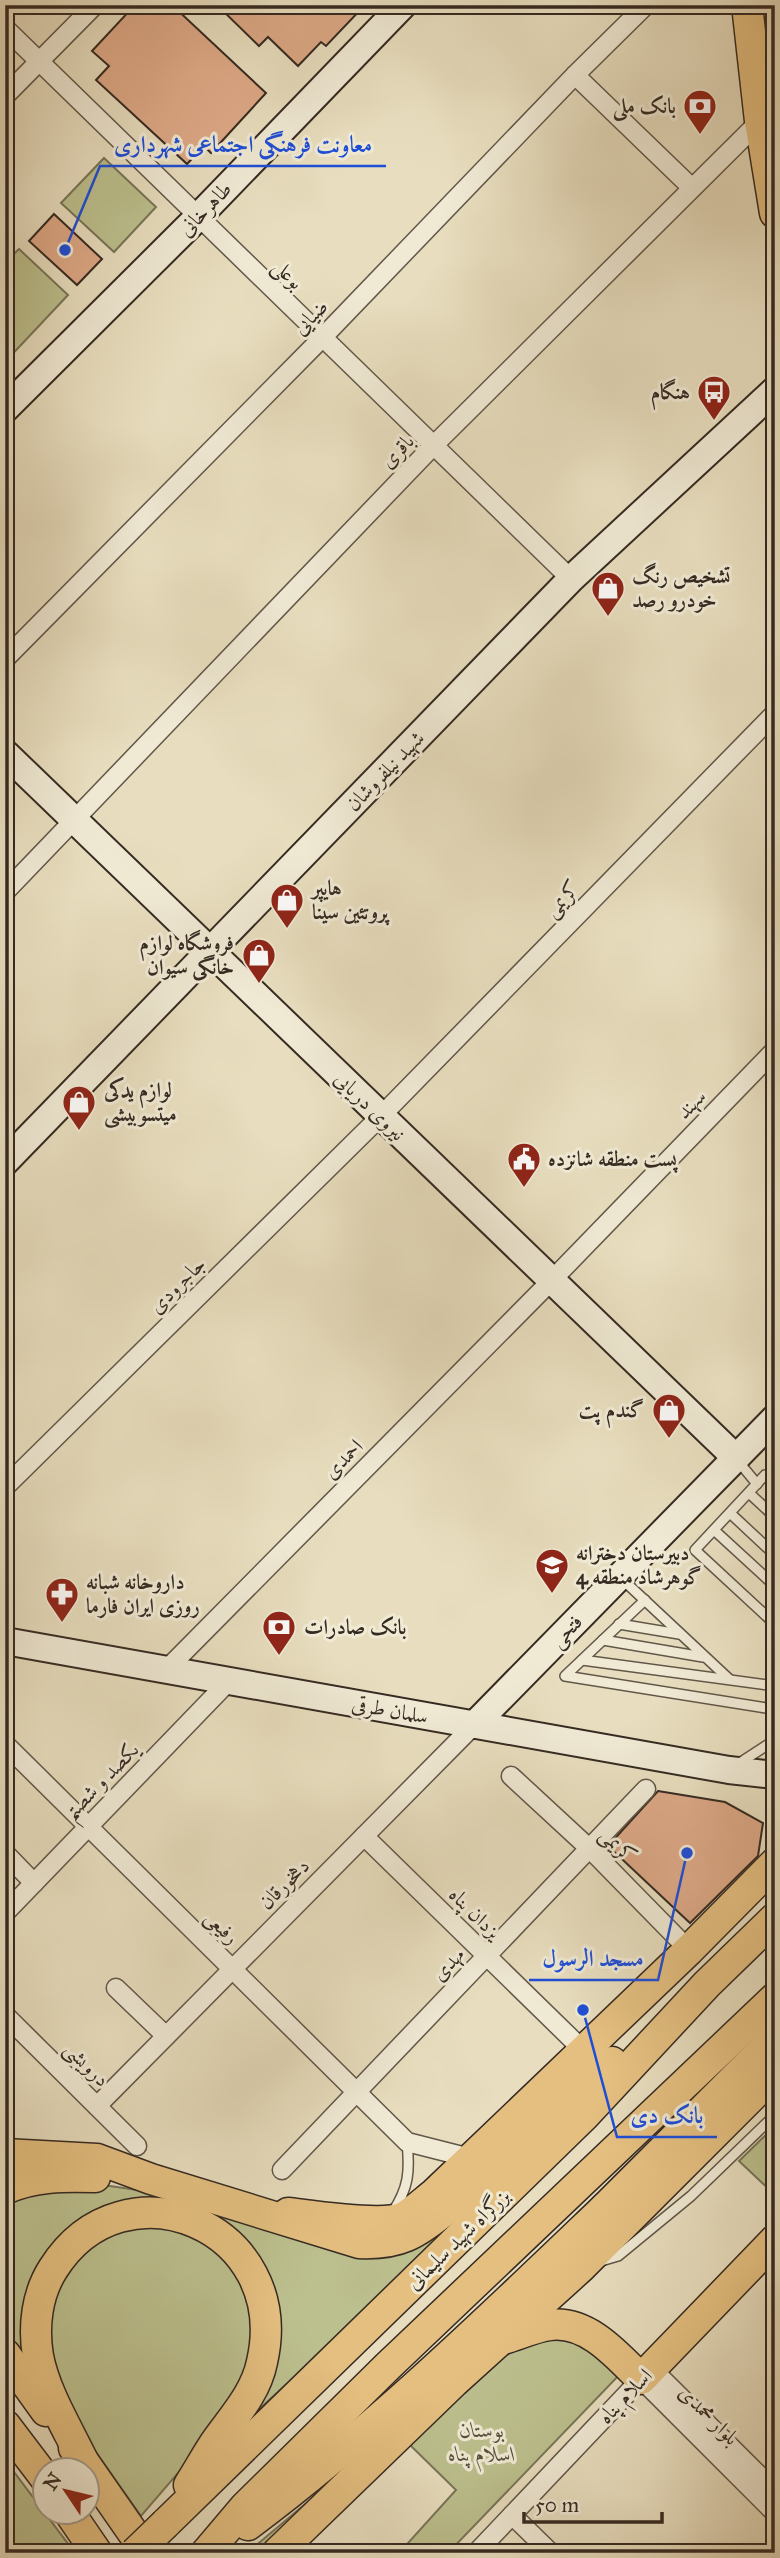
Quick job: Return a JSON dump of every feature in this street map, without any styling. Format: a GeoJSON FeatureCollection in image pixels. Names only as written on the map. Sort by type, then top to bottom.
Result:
{"type":"FeatureCollection","features":[{"type":"Feature","properties":{"kind":"main road","name":"طاهرخانی"},"geometry":{"type":"LineString","coordinates":[[5,410],[198,218],[402,5]]}},
{"type":"Feature","properties":{"kind":"main road"},"geometry":{"type":"LineString","coordinates":[[730,5],[760,121]]}},
{"type":"Feature","properties":{"kind":"main road"},"geometry":{"type":"LineString","coordinates":[[747,5],[760,121],[775,213]]}},
{"type":"Feature","properties":{"kind":"main road","name":"شهید نیلفروشان"},"geometry":{"type":"LineString","coordinates":[[5,1162],[572,579],[775,390]]}},
{"type":"Feature","properties":{"kind":"main road","name":"نیروی دریایی"},"geometry":{"type":"LineString","coordinates":[[5,753],[736,1458]]}},
{"type":"Feature","properties":{"kind":"main road","name":"فتحی"},"geometry":{"type":"LineString","coordinates":[[474,1725],[775,1418]]}},
{"type":"Feature","properties":{"kind":"main road","name":"سلمان طرقی"},"geometry":{"type":"LineString","coordinates":[[5,1641],[729,1770],[775,1775]]}},
{"type":"Feature","properties":{"kind":"main road"},"geometry":{"type":"LineString","coordinates":[[247,2208],[328,2218],[387,2221],[403,2217],[435,2193],[689,1950],[775,1863]]}},
{"type":"Feature","properties":{"kind":"main road","name":"بزرگراه شهید سلیمانی"},"geometry":{"type":"LineString","coordinates":[[135,2553],[584,2116],[707,1984],[775,1918]]}},
{"type":"Feature","properties":{"kind":"main road"},"geometry":{"type":"LineString","coordinates":[[5,2154],[97,2159],[151,2179],[359,2243],[381,2244],[402,2239],[449,2208],[599,2073],[707,1984]]}},
{"type":"Feature","properties":{"kind":"main road","name":"بزرگراه شهید سلیمانی"},"geometry":{"type":"LineString","coordinates":[[206,2553],[245,2507],[388,2366],[775,1998]]}},
{"type":"Feature","properties":{"kind":"main road"},"geometry":{"type":"LineString","coordinates":[[304,2483],[485,2322],[605,2208],[775,2038]]}},
{"type":"Feature","properties":{"kind":"main road"},"geometry":{"type":"LineString","coordinates":[[277,2553],[454,2382],[580,2268],[775,2073]]}},
{"type":"Feature","properties":{"kind":"main road"},"geometry":{"type":"LineString","coordinates":[[5,2189],[36,2180],[66,2176],[151,2179]]}},
{"type":"Feature","properties":{"kind":"main road"},"geometry":{"type":"LineString","coordinates":[[81,2456],[50,2389],[38,2355],[38,2306],[45,2281],[58,2260],[76,2241],[109,2220],[136,2214],[160,2213],[181,2217],[213,2231],[240,2254],[259,2285],[264,2304],[266,2342],[262,2364],[246,2401],[216,2441],[165,2524]]}},
{"type":"Feature","properties":{"kind":"main road","name":"اسلام پناه"},"geometry":{"type":"LineString","coordinates":[[646,2373],[774,2242]]}},
{"type":"Feature","properties":{"kind":"main road"},"geometry":{"type":"LineString","coordinates":[[503,2339],[551,2325],[580,2329],[646,2373]]}},
{"type":"Feature","properties":{"kind":"main road"},"geometry":{"type":"LineString","coordinates":[[5,2354],[79,2456]]}},
{"type":"Feature","properties":{"kind":"main road"},"geometry":{"type":"LineString","coordinates":[[211,2553],[304,2483],[454,2382]]}},
{"type":"Feature","properties":{"kind":"main road"},"geometry":{"type":"LineString","coordinates":[[5,2425],[32,2461]]}},
{"type":"Feature","properties":{"kind":"main road"},"geometry":{"type":"LineString","coordinates":[[102,2489],[146,2553]]}},
{"type":"Feature","properties":{"kind":"main road"},"geometry":{"type":"LineString","coordinates":[[79,2526],[97,2553]]}},
{"type":"Feature","properties":{"kind":"street"},"geometry":{"type":"LineString","coordinates":[[5,96],[95,5]]}},
{"type":"Feature","properties":{"kind":"street","name":"ضیایی"},"geometry":{"type":"LineString","coordinates":[[5,659],[646,5]]}},
{"type":"Feature","properties":{"kind":"street","name":"بوعلی"},"geometry":{"type":"LineString","coordinates":[[5,28],[572,579]]}},
{"type":"Feature","properties":{"kind":"street"},"geometry":{"type":"LineString","coordinates":[[575,75],[692,188]]}},
{"type":"Feature","properties":{"kind":"street","name":"باقری"},"geometry":{"type":"LineString","coordinates":[[5,892],[433,446],[760,121]]}},
{"type":"Feature","properties":{"kind":"street","name":"کریمی"},"geometry":{"type":"LineString","coordinates":[[381,1116],[775,713]]}},
{"type":"Feature","properties":{"kind":"street","name":"سهند"},"geometry":{"type":"LineString","coordinates":[[552,1280],[775,1050]]}},
{"type":"Feature","properties":{"kind":"street","name":"جاجرودی"},"geometry":{"type":"LineString","coordinates":[[5,1487],[381,1116]]}},
{"type":"Feature","properties":{"kind":"street","name":"احمدی"},"geometry":{"type":"LineString","coordinates":[[166,1670],[552,1280]]}},
{"type":"Feature","properties":{"kind":"street","name":"یکصد و شصتم"},"geometry":{"type":"LineString","coordinates":[[5,1913],[229,1681]]}},
{"type":"Feature","properties":{"kind":"street","name":"دهخورقان"},"geometry":{"type":"LineString","coordinates":[[97,2106],[474,1725]]}},
{"type":"Feature","properties":{"kind":"street","name":"رفیعی"},"geometry":{"type":"LineString","coordinates":[[5,1744],[407,2142]]}},
{"type":"Feature","properties":{"kind":"street","name":"کریمی"},"geometry":{"type":"LineString","coordinates":[[511,1776],[590,1849],[689,1950]]}},
{"type":"Feature","properties":{"kind":"street","name":"مهدی"},"geometry":{"type":"LineString","coordinates":[[282,2170],[646,1789]]}},
{"type":"Feature","properties":{"kind":"street","name":"یزدان پناه"},"geometry":{"type":"LineString","coordinates":[[364,1836],[583,2051]]}},
{"type":"Feature","properties":{"kind":"street"},"geometry":{"type":"LineString","coordinates":[[5,1853],[34,1883]]}},
{"type":"Feature","properties":{"kind":"street"},"geometry":{"type":"LineString","coordinates":[[116,1988],[166,2036]]}},
{"type":"Feature","properties":{"kind":"street","name":"درویشی"},"geometry":{"type":"LineString","coordinates":[[5,2015],[137,2146]]}},
{"type":"Feature","properties":{"kind":"street"},"geometry":{"type":"LineString","coordinates":[[407,2142],[470,2158]]}},
{"type":"Feature","properties":{"kind":"street","name":"بلوار محمدی"},"geometry":{"type":"LineString","coordinates":[[646,2373],[775,2490]]}},
{"type":"Feature","properties":{"kind":"street","name":"بلوار محمدی"},"geometry":{"type":"LineString","coordinates":[[646,2373],[775,2513]]}},
{"type":"Feature","properties":{"kind":"street","name":"اسلام پناه"},"geometry":{"type":"LineString","coordinates":[[477,2553],[646,2373]]}},
{"type":"Feature","properties":{"kind":"street"},"geometry":{"type":"LineString","coordinates":[[512,2515],[551,2553]]}},
{"type":"Feature","properties":{"kind":"lane"},"geometry":{"type":"LineString","coordinates":[[736,1458],[757,1484]]}},
{"type":"Feature","properties":{"kind":"lane"},"geometry":{"type":"LineString","coordinates":[[775,1484],[765,1475],[695,1550],[775,1624]]}},
{"type":"Feature","properties":{"kind":"lane"},"geometry":{"type":"LineString","coordinates":[[749,1493],[775,1517]]}},
{"type":"Feature","properties":{"kind":"lane"},"geometry":{"type":"LineString","coordinates":[[730,1513],[775,1555]]}},
{"type":"Feature","properties":{"kind":"lane"},"geometry":{"type":"LineString","coordinates":[[714,1530],[775,1586]]}},
{"type":"Feature","properties":{"kind":"lane"},"geometry":{"type":"LineString","coordinates":[[619,1577],[730,1680]]}},
{"type":"Feature","properties":{"kind":"lane"},"geometry":{"type":"LineString","coordinates":[[645,1600],[565,1676],[765,1708],[775,1701]]}},
{"type":"Feature","properties":{"kind":"lane"},"geometry":{"type":"LineString","coordinates":[[634,1610],[659,1614]]}},
{"type":"Feature","properties":{"kind":"lane"},"geometry":{"type":"LineString","coordinates":[[620,1624],[681,1634]]}},
{"type":"Feature","properties":{"kind":"lane"},"geometry":{"type":"LineString","coordinates":[[603,1640],[705,1657]]}},
{"type":"Feature","properties":{"kind":"lane"},"geometry":{"type":"LineString","coordinates":[[582,1660],[775,1686]]}},
{"type":"Feature","properties":{"kind":"lane"},"geometry":{"type":"LineString","coordinates":[[729,1770],[775,1740]]}},
{"type":"Feature","properties":{"kind":"lane"},"geometry":{"type":"LineString","coordinates":[[580,2268],[618,2256],[691,2196],[775,2115]]}},
{"type":"Feature","properties":{"kind":"lane"},"geometry":{"type":"LineString","coordinates":[[387,2221],[403,2197],[410,2170],[407,2142]]}},
{"type":"Feature","properties":{"kind":"green space"},"geometry":{"type":"Polygon","coordinates":[[[104,158],[156,207],[114,252],[61,203],[104,158]]]}},
{"type":"Feature","properties":{"kind":"green space"},"geometry":{"type":"Polygon","coordinates":[[[19,249],[68,295],[5,362],[5,263],[19,249]]]}},
{"type":"Feature","properties":{"kind":"green space"},"geometry":{"type":"Polygon","coordinates":[[[608,2076],[382,2297],[220,2445],[273,2322],[182,2208],[61,2244],[37,2377],[5,2329],[5,2199],[64,2185],[110,2186],[144,2191],[380,2255],[608,2076]]]}},
{"type":"Feature","properties":{"kind":"green space"},"geometry":{"type":"Polygon","coordinates":[[[775,2126],[775,2195],[739,2161],[775,2126]]]}},
{"type":"Feature","properties":{"kind":"green space"},"geometry":{"type":"Polygon","coordinates":[[[141,2222],[215,2240],[251,2286],[257,2359],[223,2421],[141,2516],[102,2461],[102,2456],[99,2456],[72,2418],[51,2382],[45,2308],[81,2243],[141,2222]]]}},
{"type":"Feature","properties":{"kind":"green space","name":"بوستان اسلام پناه"},"geometry":{"type":"Polygon","coordinates":[[[565,2334],[623,2371],[448,2553],[399,2553],[456,2490],[407,2442],[499,2360],[515,2349],[565,2334]]]}},
{"type":"Feature","properties":{"kind":"green space"},"geometry":{"type":"Polygon","coordinates":[[[5,2460],[32,2496],[32,2526],[55,2526],[75,2553],[5,2553],[5,2460]]]}},
{"type":"Feature","properties":{"kind":"green space"},"geometry":{"type":"Polygon","coordinates":[[[330,2483],[267,2553],[247,2553],[330,2483]]]}},
{"type":"Feature","properties":{"kind":"building"},"geometry":{"type":"Polygon","coordinates":[[[144,5],[172,5],[266,93],[211,153],[204,146],[187,164],[96,80],[109,66],[92,51],[132,8],[137,12],[144,5]]]}},
{"type":"Feature","properties":{"kind":"building"},"geometry":{"type":"Polygon","coordinates":[[[217,5],[365,5],[326,46],[321,42],[298,66],[268,37],[259,46],[217,5]]]}},
{"type":"Feature","properties":{"kind":"building"},"geometry":{"type":"Polygon","coordinates":[[[54,214],[102,259],[77,285],[29,241],[54,214]]]}},
{"type":"Feature","properties":{"kind":"building"},"geometry":{"type":"Polygon","coordinates":[[[658,1791],[725,1802],[763,1823],[758,1856],[690,1923],[608,1846],[658,1791]]]}},
{"type":"Feature","properties":{"kind":"place","name":"بانک ملی"},"geometry":{"type":"Point","coordinates":[700,136]}},
{"type":"Feature","properties":{"kind":"place","name":"معاونت فرهنگی اجتماعی شهرداری"},"geometry":{"type":"Point","coordinates":[65,250]}},
{"type":"Feature","properties":{"kind":"place","name":"هنگام"},"geometry":{"type":"Point","coordinates":[714,422]}},
{"type":"Feature","properties":{"kind":"place","name":"تشخیص رنگ خودرو رصد"},"geometry":{"type":"Point","coordinates":[608,618]}},
{"type":"Feature","properties":{"kind":"place","name":"هایپر پروتئین سینا"},"geometry":{"type":"Point","coordinates":[287,930]}},
{"type":"Feature","properties":{"kind":"place","name":"فروشگاه لوازم خانگی سیوان"},"geometry":{"type":"Point","coordinates":[259,985]}},
{"type":"Feature","properties":{"kind":"place","name":"لوازم یدکی میتسوبیشی"},"geometry":{"type":"Point","coordinates":[79,1132]}},
{"type":"Feature","properties":{"kind":"place","name":"پست منطقه شانزده"},"geometry":{"type":"Point","coordinates":[524,1189]}},
{"type":"Feature","properties":{"kind":"place","name":"گندم پت"},"geometry":{"type":"Point","coordinates":[669,1440]}},
{"type":"Feature","properties":{"kind":"place","name":"دبیرستان دخترانه گوهرشاد منطقه 4"},"geometry":{"type":"Point","coordinates":[552,1595]}},
{"type":"Feature","properties":{"kind":"place","name":"داروخانه شبانه روزی ایران فارما"},"geometry":{"type":"Point","coordinates":[62,1624]}},
{"type":"Feature","properties":{"kind":"place","name":"بانک صادرات"},"geometry":{"type":"Point","coordinates":[279,1657]}},
{"type":"Feature","properties":{"kind":"place","name":"مسجد الرسول"},"geometry":{"type":"Point","coordinates":[687,1853]}},
{"type":"Feature","properties":{"kind":"place","name":"بانک دی"},"geometry":{"type":"Point","coordinates":[583,2010]}}]}
